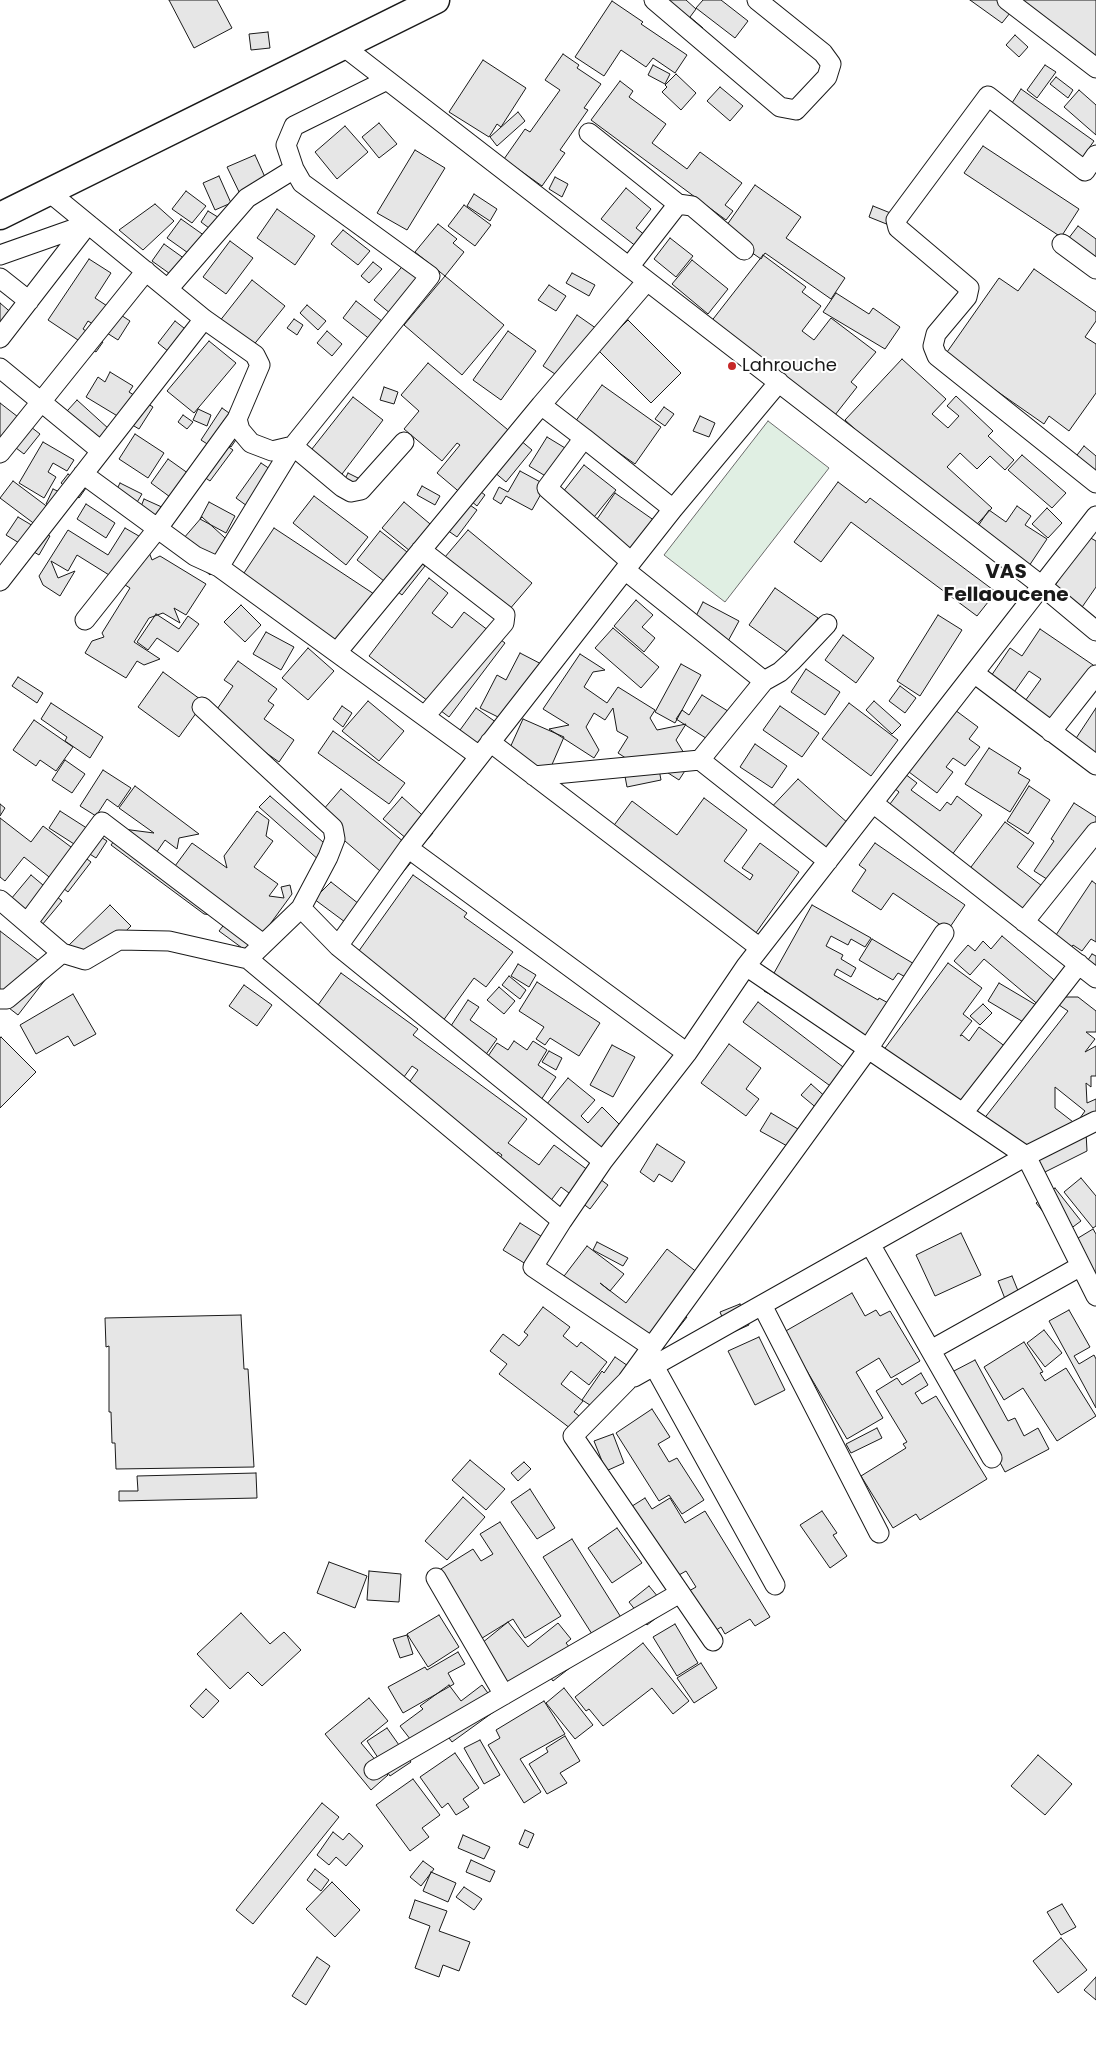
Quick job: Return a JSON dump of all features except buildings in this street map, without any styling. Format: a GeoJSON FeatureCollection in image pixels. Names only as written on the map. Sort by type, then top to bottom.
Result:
{"type":"FeatureCollection","features":[{"type":"Feature","properties":{"kind":"main road"},"geometry":{"type":"LineString","coordinates":[[0,216],[436,0]]}},
{"type":"Feature","properties":{"kind":"street"},"geometry":{"type":"LineString","coordinates":[[654,0],[780,108],[796,110],[827,77],[831,64],[823,53],[757,0]]}},
{"type":"Feature","properties":{"kind":"street"},"geometry":{"type":"LineString","coordinates":[[1007,0],[1096,68]]}},
{"type":"Feature","properties":{"kind":"street"},"geometry":{"type":"LineString","coordinates":[[343,46],[1042,586],[1096,631]]}},
{"type":"Feature","properties":{"kind":"street"},"geometry":{"type":"LineString","coordinates":[[219,567],[293,446],[430,276],[302,183],[294,169],[286,145],[294,126],[387,80]]}},
{"type":"Feature","properties":{"kind":"street"},"geometry":{"type":"LineString","coordinates":[[1096,155],[1085,171],[988,96],[896,220],[898,228],[969,288],[967,297],[936,334],[933,346],[937,356],[1096,484]]}},
{"type":"Feature","properties":{"kind":"street"},"geometry":{"type":"LineString","coordinates":[[589,133],[678,204],[692,206],[744,250]]}},
{"type":"Feature","properties":{"kind":"street"},"geometry":{"type":"LineString","coordinates":[[168,289],[247,198],[294,169]]}},
{"type":"Feature","properties":{"kind":"street"},"geometry":{"type":"LineString","coordinates":[[49,192],[204,319],[254,355],[260,365],[237,419],[158,528],[85,620]]}},
{"type":"Feature","properties":{"kind":"street"},"geometry":{"type":"LineString","coordinates":[[629,267],[678,204]]}},
{"type":"Feature","properties":{"kind":"street"},"geometry":{"type":"LineString","coordinates":[[0,255],[88,224]]}},
{"type":"Feature","properties":{"kind":"street"},"geometry":{"type":"LineString","coordinates":[[0,338],[88,224]]}},
{"type":"Feature","properties":{"kind":"street"},"geometry":{"type":"LineString","coordinates":[[1062,244],[1096,269]]}},
{"type":"Feature","properties":{"kind":"street"},"geometry":{"type":"LineString","coordinates":[[0,453],[146,271]]}},
{"type":"Feature","properties":{"kind":"street"},"geometry":{"type":"LineString","coordinates":[[0,278],[29,301]]}},
{"type":"Feature","properties":{"kind":"street"},"geometry":{"type":"LineString","coordinates":[[338,651],[541,405],[647,281]]}},
{"type":"Feature","properties":{"kind":"street"},"geometry":{"type":"LineString","coordinates":[[0,581],[204,319]]}},
{"type":"Feature","properties":{"kind":"street"},"geometry":{"type":"LineString","coordinates":[[0,368],[101,451]]}},
{"type":"Feature","properties":{"kind":"street"},"geometry":{"type":"LineString","coordinates":[[338,946],[408,848],[485,749],[673,509],[778,382]]}},
{"type":"Feature","properties":{"kind":"street"},"geometry":{"type":"LineString","coordinates":[[541,405],[673,509]]}},
{"type":"Feature","properties":{"kind":"street"},"geometry":{"type":"LineString","coordinates":[[237,419],[240,430],[251,443],[272,451],[293,446]]}},
{"type":"Feature","properties":{"kind":"street"},"geometry":{"type":"LineString","coordinates":[[584,438],[547,488],[631,562]]}},
{"type":"Feature","properties":{"kind":"street"},"geometry":{"type":"LineString","coordinates":[[293,446],[342,487],[351,492],[361,490],[404,442]]}},
{"type":"Feature","properties":{"kind":"street"},"geometry":{"type":"LineString","coordinates":[[83,474],[195,556],[219,567],[338,651],[425,716],[534,776],[760,948]]}},
{"type":"Feature","properties":{"kind":"street"},"geometry":{"type":"LineString","coordinates":[[652,1347],[533,1267],[603,1161],[687,1054],[746,966],[1096,516]]}},
{"type":"Feature","properties":{"kind":"street"},"geometry":{"type":"LineString","coordinates":[[421,550],[504,614],[504,623],[425,716]]}},
{"type":"Feature","properties":{"kind":"street"},"geometry":{"type":"LineString","coordinates":[[631,562],[625,570],[764,681]]}},
{"type":"Feature","properties":{"kind":"street"},"geometry":{"type":"LineString","coordinates":[[700,760],[764,681],[780,672],[792,662],[827,624]]}},
{"type":"Feature","properties":{"kind":"street"},"geometry":{"type":"LineString","coordinates":[[974,673],[1096,765]]}},
{"type":"Feature","properties":{"kind":"street"},"geometry":{"type":"LineString","coordinates":[[1051,732],[1096,675]]}},
{"type":"Feature","properties":{"kind":"street"},"geometry":{"type":"LineString","coordinates":[[202,707],[334,828],[335,839],[328,857],[300,908],[248,958]]}},
{"type":"Feature","properties":{"kind":"street"},"geometry":{"type":"LineString","coordinates":[[534,776],[700,760],[828,861]]}},
{"type":"Feature","properties":{"kind":"street"},"geometry":{"type":"LineString","coordinates":[[873,803],[1096,978]]}},
{"type":"Feature","properties":{"kind":"street"},"geometry":{"type":"LineString","coordinates":[[28,922],[102,822],[263,944]]}},
{"type":"Feature","properties":{"kind":"street"},"geometry":{"type":"LineString","coordinates":[[1024,922],[1096,832]]}},
{"type":"Feature","properties":{"kind":"street"},"geometry":{"type":"LineString","coordinates":[[408,848],[687,1054]]}},
{"type":"Feature","properties":{"kind":"street"},"geometry":{"type":"LineString","coordinates":[[0,900],[62,953],[85,960],[119,940],[169,941],[248,958],[562,1221]]}},
{"type":"Feature","properties":{"kind":"street"},"geometry":{"type":"LineString","coordinates":[[300,908],[338,946],[603,1161]]}},
{"type":"Feature","properties":{"kind":"street"},"geometry":{"type":"LineString","coordinates":[[713,1641],[573,1436],[627,1381],[868,1049],[944,933]]}},
{"type":"Feature","properties":{"kind":"street"},"geometry":{"type":"LineString","coordinates":[[0,999],[7,999],[62,953]]}},
{"type":"Feature","properties":{"kind":"street"},"geometry":{"type":"LineString","coordinates":[[962,1113],[1079,964]]}},
{"type":"Feature","properties":{"kind":"street"},"geometry":{"type":"LineString","coordinates":[[746,966],[1026,1156],[1096,1296]]}},
{"type":"Feature","properties":{"kind":"street"},"geometry":{"type":"LineString","coordinates":[[627,1381],[1026,1156],[1096,1121]]}},
{"type":"Feature","properties":{"kind":"street"},"geometry":{"type":"LineString","coordinates":[[870,1244],[992,1458]]}},
{"type":"Feature","properties":{"kind":"street"},"geometry":{"type":"LineString","coordinates":[[931,1350],[1081,1266]]}},
{"type":"Feature","properties":{"kind":"street"},"geometry":{"type":"LineString","coordinates":[[762,1305],[879,1532]]}},
{"type":"Feature","properties":{"kind":"street"},"geometry":{"type":"LineString","coordinates":[[654,1366],[775,1584]]}},
{"type":"Feature","properties":{"kind":"street"},"geometry":{"type":"LineString","coordinates":[[436,1578],[504,1695]]}},
{"type":"Feature","properties":{"kind":"street"},"geometry":{"type":"LineString","coordinates":[[374,1770],[680,1593]]}},
{"type":"Feature","properties":{"kind":"green space"},"geometry":{"type":"Polygon","coordinates":[[[768,421],[829,468],[725,602],[664,555],[768,421]]]}},
{"type":"Feature","properties":{"kind":"place","name":"Lahrouche"},"geometry":{"type":"Point","coordinates":[732,366]}},
{"type":"Feature","properties":{"kind":"district","name":"VAS Fellaoucene"},"geometry":{"type":"Point","coordinates":[1006,584]}}]}
